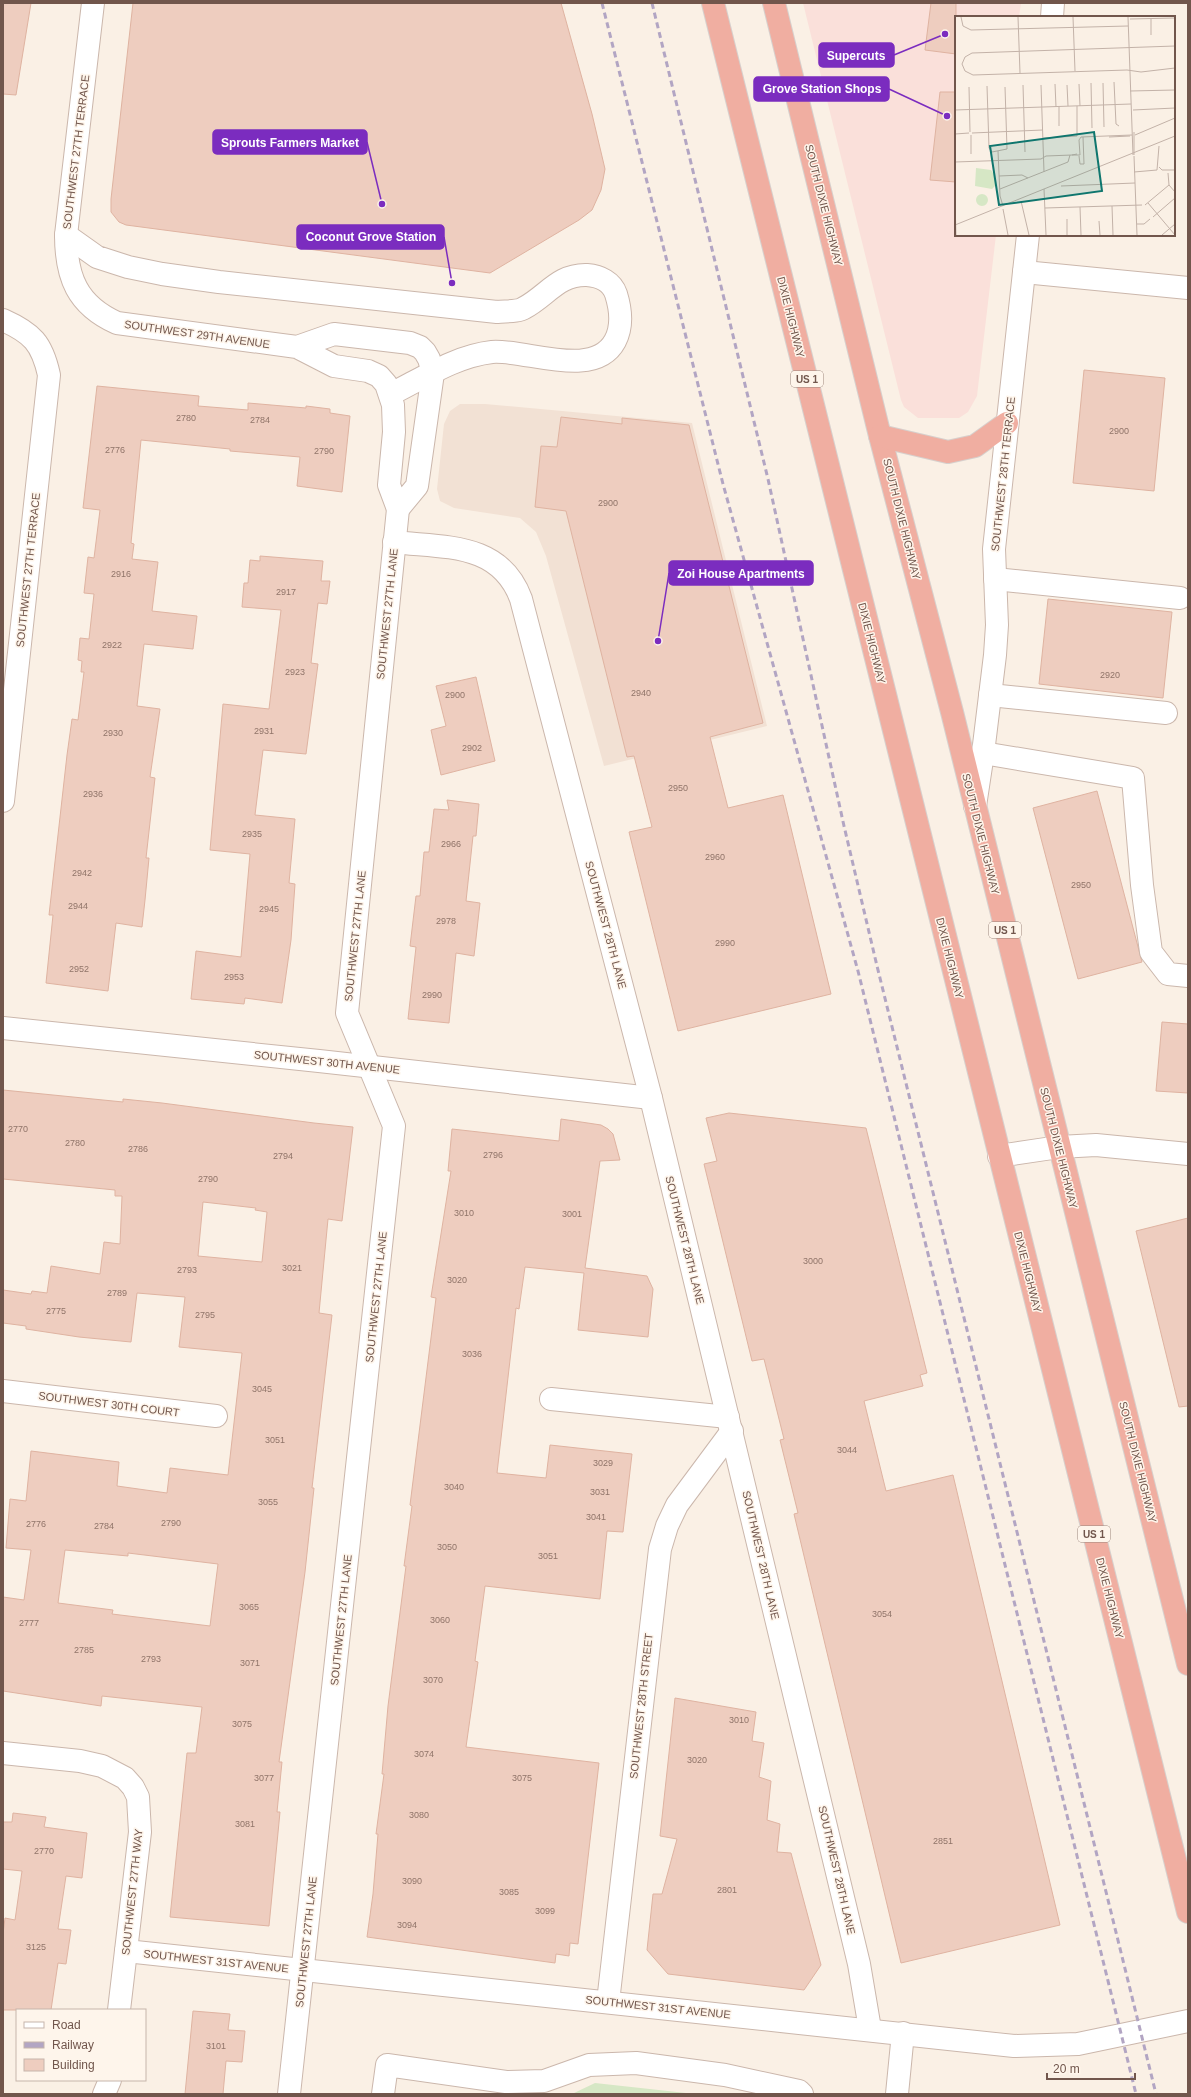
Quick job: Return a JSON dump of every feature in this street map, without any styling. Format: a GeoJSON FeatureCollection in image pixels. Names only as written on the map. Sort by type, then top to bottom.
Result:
{"type":"FeatureCollection","features":[{"type":"Feature","properties":{"kind":"highway","name":"DIXIE HIGHWAY"},"geometry":{"type":"LineString","coordinates":[[713,3],[1188,1912]]}},
{"type":"Feature","properties":{"kind":"highway","name":"SOUTH DIXIE HIGHWAY"},"geometry":{"type":"LineString","coordinates":[[774,3],[880,436],[1059,1147],[1185,1636],[1188,1664]]}},
{"type":"Feature","properties":{"kind":"highway"},"geometry":{"type":"LineString","coordinates":[[880,436],[939,451],[957,451],[975,446],[1007,423]]}},
{"type":"Feature","properties":{"kind":"street","name":"SOUTHWEST 27TH TERRACE"},"geometry":{"type":"LineString","coordinates":[[83,297],[69,272],[66,255],[66,235],[93,3]]}},
{"type":"Feature","properties":{"kind":"street"},"geometry":{"type":"LineString","coordinates":[[1052,16],[1053,3]]}},
{"type":"Feature","properties":{"kind":"street"},"geometry":{"type":"LineString","coordinates":[[66,235],[97,257],[128,267],[162,274],[219,282],[498,312],[524,309],[563,279],[587,275],[605,280],[615,292],[620,308],[620,330],[612,345],[598,357],[578,362],[493,352],[466,358],[391,394]]}},
{"type":"Feature","properties":{"kind":"street","name":"SOUTHWEST 28TH TERRACE"},"geometry":{"type":"LineString","coordinates":[[974,808],[983,753],[997,625],[994,549],[1028,236]]}},
{"type":"Feature","properties":{"kind":"street"},"geometry":{"type":"LineString","coordinates":[[1024,272],[1188,288]]}},
{"type":"Feature","properties":{"kind":"street","name":"SOUTHWEST 29TH AVENUE"},"geometry":{"type":"LineString","coordinates":[[83,297],[92,308],[117,323],[298,347],[334,366],[368,371],[379,376],[386,384],[391,394]]}},
{"type":"Feature","properties":{"kind":"street","name":"SOUTHWEST 27TH TERRACE"},"geometry":{"type":"LineString","coordinates":[[3,320],[22,328],[37,341],[45,358],[49,375],[3,801]]}},
{"type":"Feature","properties":{"kind":"street","name":"SOUTHWEST 29TH AVENUE"},"geometry":{"type":"LineString","coordinates":[[298,347],[334,334],[396,340],[420,347],[429,358],[433,373]]}},
{"type":"Feature","properties":{"kind":"street"},"geometry":{"type":"LineString","coordinates":[[398,509],[417,486],[433,373]]}},
{"type":"Feature","properties":{"kind":"street","name":"SOUTHWEST 27TH LANE"},"geometry":{"type":"LineString","coordinates":[[289,2094],[394,1126],[347,1014],[398,509],[389,485],[395,416],[391,394]]}},
{"type":"Feature","properties":{"kind":"street","name":"SOUTHWEST 28TH LANE"},"geometry":{"type":"LineString","coordinates":[[394,542],[454,549],[481,555],[494,561],[505,570],[517,589],[651,1098],[859,1964],[870,2029]]}},
{"type":"Feature","properties":{"kind":"street"},"geometry":{"type":"LineString","coordinates":[[995,579],[1180,598]]}},
{"type":"Feature","properties":{"kind":"street"},"geometry":{"type":"LineString","coordinates":[[990,695],[1166,713]]}},
{"type":"Feature","properties":{"kind":"street"},"geometry":{"type":"LineString","coordinates":[[983,753],[1133,778],[1142,885],[1151,952],[1168,974],[1188,976]]}},
{"type":"Feature","properties":{"kind":"street","name":"SOUTHWEST 30TH AVENUE"},"geometry":{"type":"LineString","coordinates":[[3,1028],[651,1098]]}},
{"type":"Feature","properties":{"kind":"street"},"geometry":{"type":"LineString","coordinates":[[999,1156],[1059,1147],[1103,1145],[1188,1154]]}},
{"type":"Feature","properties":{"kind":"street","name":"SOUTHWEST 30TH COURT"},"geometry":{"type":"LineString","coordinates":[[3,1391],[216,1416]]}},
{"type":"Feature","properties":{"kind":"street"},"geometry":{"type":"LineString","coordinates":[[551,1399],[730,1424]]}},
{"type":"Feature","properties":{"kind":"street","name":"SOUTHWEST 28TH STREET"},"geometry":{"type":"LineString","coordinates":[[608,2002],[660,1549],[667,1526],[677,1505],[730,1424]]}},
{"type":"Feature","properties":{"kind":"street","name":"SOUTHWEST 27TH WAY"},"geometry":{"type":"LineString","coordinates":[[3,1753],[91,1763],[102,1766],[125,1778],[134,1787],[138,1797],[140,1832],[119,2009]]}},
{"type":"Feature","properties":{"kind":"street","name":"SOUTHWEST 31ST AVENUE"},"geometry":{"type":"LineString","coordinates":[[126,1951],[870,2029],[1014,2046],[1061,2046],[1078,2044],[1188,2021]]}},
{"type":"Feature","properties":{"kind":"street"},"geometry":{"type":"LineString","coordinates":[[897,2094],[903,2033]]}},
{"type":"Feature","properties":{"kind":"street"},"geometry":{"type":"LineString","coordinates":[[383,2094],[386,2065],[506,2082],[544,2081],[589,2065],[636,2063],[726,2075],[799,2091],[802,2094]]}},
{"type":"Feature","properties":{"kind":"street"},"geometry":{"type":"LineString","coordinates":[[104,2094],[110,2081]]}},
{"type":"Feature","properties":{"kind":"shaded area"},"geometry":{"type":"Polygon","coordinates":[[[803,3],[1021,3],[1019,16],[955,16],[955,236],[996,236],[977,396],[968,412],[959,418],[918,418],[904,407],[901,400],[803,3]]]}},
{"type":"Feature","properties":{"kind":"shaded area"},"geometry":{"type":"Polygon","coordinates":[[[460,404],[485,404],[692,423],[767,726],[604,766],[546,556],[536,532],[520,518],[454,508],[440,501],[437,489],[444,424],[450,411],[460,404]]]}},
{"type":"Feature","properties":{"kind":"green space"},"geometry":{"type":"Polygon","coordinates":[[[595,2083],[695,2094],[572,2094],[595,2083]]]}},
{"type":"Feature","properties":{"kind":"building"},"geometry":{"type":"Polygon","coordinates":[[[3,3],[31,3],[16,95],[3,94],[3,3]]]}},
{"type":"Feature","properties":{"kind":"building"},"geometry":{"type":"Polygon","coordinates":[[[133,3],[561,3],[592,114],[605,169],[601,190],[592,210],[579,220],[490,273],[126,225],[119,222],[111,212],[111,199],[133,3]]]}},
{"type":"Feature","properties":{"kind":"building"},"geometry":{"type":"Polygon","coordinates":[[[931,3],[956,3],[955,54],[925,50],[931,3]]]}},
{"type":"Feature","properties":{"kind":"building"},"geometry":{"type":"Polygon","coordinates":[[[940,92],[955,92],[955,182],[930,180],[940,92]]]}},
{"type":"Feature","properties":{"kind":"building"},"geometry":{"type":"Polygon","coordinates":[[[1084,370],[1165,378],[1154,491],[1073,483],[1084,370]]]}},
{"type":"Feature","properties":{"kind":"building"},"geometry":{"type":"Polygon","coordinates":[[[97,386],[199,396],[198,406],[248,410],[248,403],[306,408],[306,406],[330,409],[330,413],[350,416],[342,492],[297,486],[300,457],[230,451],[230,449],[141,440],[131,543],[134,544],[132,559],[158,562],[152,611],[197,616],[193,649],[144,644],[137,706],[160,709],[150,777],[155,778],[146,858],[149,858],[145,900],[142,927],[116,923],[108,991],[46,983],[53,915],[49,915],[67,755],[72,719],[78,720],[84,672],[81,672],[82,661],[78,660],[80,638],[89,639],[94,594],[84,593],[88,557],[94,558],[100,510],[83,508],[97,386]]]}},
{"type":"Feature","properties":{"kind":"building"},"geometry":{"type":"Polygon","coordinates":[[[561,417],[622,424],[622,418],[689,425],[763,723],[710,737],[728,808],[783,795],[831,994],[678,1031],[629,832],[652,827],[634,756],[627,757],[566,511],[535,507],[541,446],[557,447],[561,417]]]}},
{"type":"Feature","properties":{"kind":"building"},"geometry":{"type":"Polygon","coordinates":[[[260,556],[323,561],[321,581],[330,581],[327,604],[318,603],[311,663],[318,664],[306,754],[263,750],[255,815],[295,819],[289,883],[295,884],[291,940],[282,1003],[245,998],[244,1004],[191,999],[196,951],[241,957],[250,854],[210,850],[223,704],[269,709],[281,610],[242,607],[244,583],[248,583],[250,560],[260,561],[260,556]]]}},
{"type":"Feature","properties":{"kind":"building"},"geometry":{"type":"Polygon","coordinates":[[[1048,599],[1172,612],[1163,698],[1039,684],[1048,599]]]}},
{"type":"Feature","properties":{"kind":"building"},"geometry":{"type":"Polygon","coordinates":[[[476,677],[495,761],[441,775],[431,730],[446,726],[436,686],[476,677]]]}},
{"type":"Feature","properties":{"kind":"building"},"geometry":{"type":"Polygon","coordinates":[[[1097,791],[1142,962],[1078,979],[1033,808],[1097,791]]]}},
{"type":"Feature","properties":{"kind":"building"},"geometry":{"type":"Polygon","coordinates":[[[447,800],[479,804],[476,836],[473,836],[466,901],[480,903],[474,956],[456,953],[449,1023],[408,1019],[416,947],[410,946],[416,896],[420,896],[424,852],[429,852],[434,809],[449,810],[447,800]]]}},
{"type":"Feature","properties":{"kind":"building"},"geometry":{"type":"Polygon","coordinates":[[[1162,1022],[1188,1024],[1188,1093],[1156,1091],[1162,1022]]]}},
{"type":"Feature","properties":{"kind":"building"},"geometry":{"type":"Polygon","coordinates":[[[3,1090],[123,1102],[123,1099],[162,1103],[353,1127],[342,1221],[328,1219],[319,1313],[332,1315],[312,1488],[314,1488],[305,1572],[279,1762],[282,1762],[277,1812],[280,1812],[269,1926],[170,1917],[187,1753],[196,1753],[202,1707],[102,1696],[101,1706],[3,1691],[3,1597],[24,1600],[31,1550],[6,1548],[10,1499],[26,1501],[31,1451],[119,1462],[117,1486],[167,1493],[170,1468],[228,1475],[242,1353],[179,1347],[185,1297],[137,1293],[131,1342],[79,1337],[26,1329],[26,1326],[3,1323],[3,1290],[31,1294],[32,1291],[47,1293],[51,1266],[100,1274],[104,1242],[120,1244],[122,1196],[115,1196],[115,1190],[3,1179],[3,1090]],[[203,1202],[198,1256],[262,1262],[267,1212],[255,1210],[256,1208],[203,1202]],[[65,1550],[58,1603],[113,1610],[112,1614],[210,1626],[218,1564],[128,1553],[128,1556],[65,1550]]]}},
{"type":"Feature","properties":{"kind":"building"},"geometry":{"type":"Polygon","coordinates":[[[729,1113],[866,1128],[927,1373],[920,1375],[923,1386],[864,1401],[886,1491],[953,1475],[1060,1925],[901,1963],[794,1514],[798,1513],[780,1440],[784,1439],[764,1359],[752,1361],[704,1164],[717,1161],[706,1118],[729,1113]]]}},
{"type":"Feature","properties":{"kind":"building"},"geometry":{"type":"Polygon","coordinates":[[[561,1119],[601,1125],[608,1129],[613,1134],[620,1160],[600,1161],[585,1268],[647,1276],[653,1289],[648,1337],[578,1330],[584,1273],[525,1267],[519,1309],[516,1308],[497,1473],[546,1478],[550,1445],[632,1454],[623,1532],[607,1531],[600,1599],[485,1586],[475,1661],[478,1662],[466,1747],[599,1763],[578,1944],[570,1943],[569,1956],[556,1954],[555,1963],[367,1937],[373,1894],[378,1834],[376,1834],[384,1774],[382,1774],[388,1706],[406,1566],[404,1566],[412,1506],[410,1505],[436,1298],[431,1297],[451,1171],[448,1171],[452,1129],[559,1141],[561,1119]]]}},
{"type":"Feature","properties":{"kind":"building"},"geometry":{"type":"Polygon","coordinates":[[[1188,1218],[1188,1406],[1179,1407],[1136,1231],[1188,1218]]]}},
{"type":"Feature","properties":{"kind":"building"},"geometry":{"type":"Polygon","coordinates":[[[675,1698],[756,1712],[752,1741],[764,1743],[759,1777],[771,1781],[767,1820],[780,1824],[777,1852],[791,1853],[821,1965],[804,1990],[668,1974],[647,1950],[653,1894],[662,1894],[677,1839],[660,1836],[675,1698]]]}},
{"type":"Feature","properties":{"kind":"building"},"geometry":{"type":"Polygon","coordinates":[[[13,1813],[46,1817],[44,1827],[87,1833],[82,1878],[66,1876],[58,1929],[71,1930],[66,1964],[58,1963],[51,2009],[3,2010],[3,1934],[5,1918],[15,1920],[22,1871],[3,1869],[3,1822],[12,1822],[13,1813]]]}},
{"type":"Feature","properties":{"kind":"building"},"geometry":{"type":"Polygon","coordinates":[[[193,2011],[230,2014],[228,2030],[245,2031],[242,2062],[226,2061],[223,2094],[185,2094],[193,2011]]]}},
{"type":"Feature","properties":{"kind":"railway"},"geometry":{"type":"LineString","coordinates":[[602,3],[723,484],[858,971],[1136,2094]]}},
{"type":"Feature","properties":{"kind":"railway"},"geometry":{"type":"LineString","coordinates":[[652,3],[768,479],[844,826],[877,966],[1156,2094]]}},
{"type":"Feature","properties":{"kind":"place","name":"Supercuts"},"geometry":{"type":"Point","coordinates":[945,34]}},
{"type":"Feature","properties":{"kind":"place","name":"Grove Station Shops"},"geometry":{"type":"Point","coordinates":[947,116]}},
{"type":"Feature","properties":{"kind":"place","name":"Sprouts Farmers Market"},"geometry":{"type":"Point","coordinates":[382,204]}},
{"type":"Feature","properties":{"kind":"place","name":"Coconut Grove Station"},"geometry":{"type":"Point","coordinates":[452,283]}},
{"type":"Feature","properties":{"kind":"place","name":"Zoi House Apartments"},"geometry":{"type":"Point","coordinates":[658,641]}}]}
